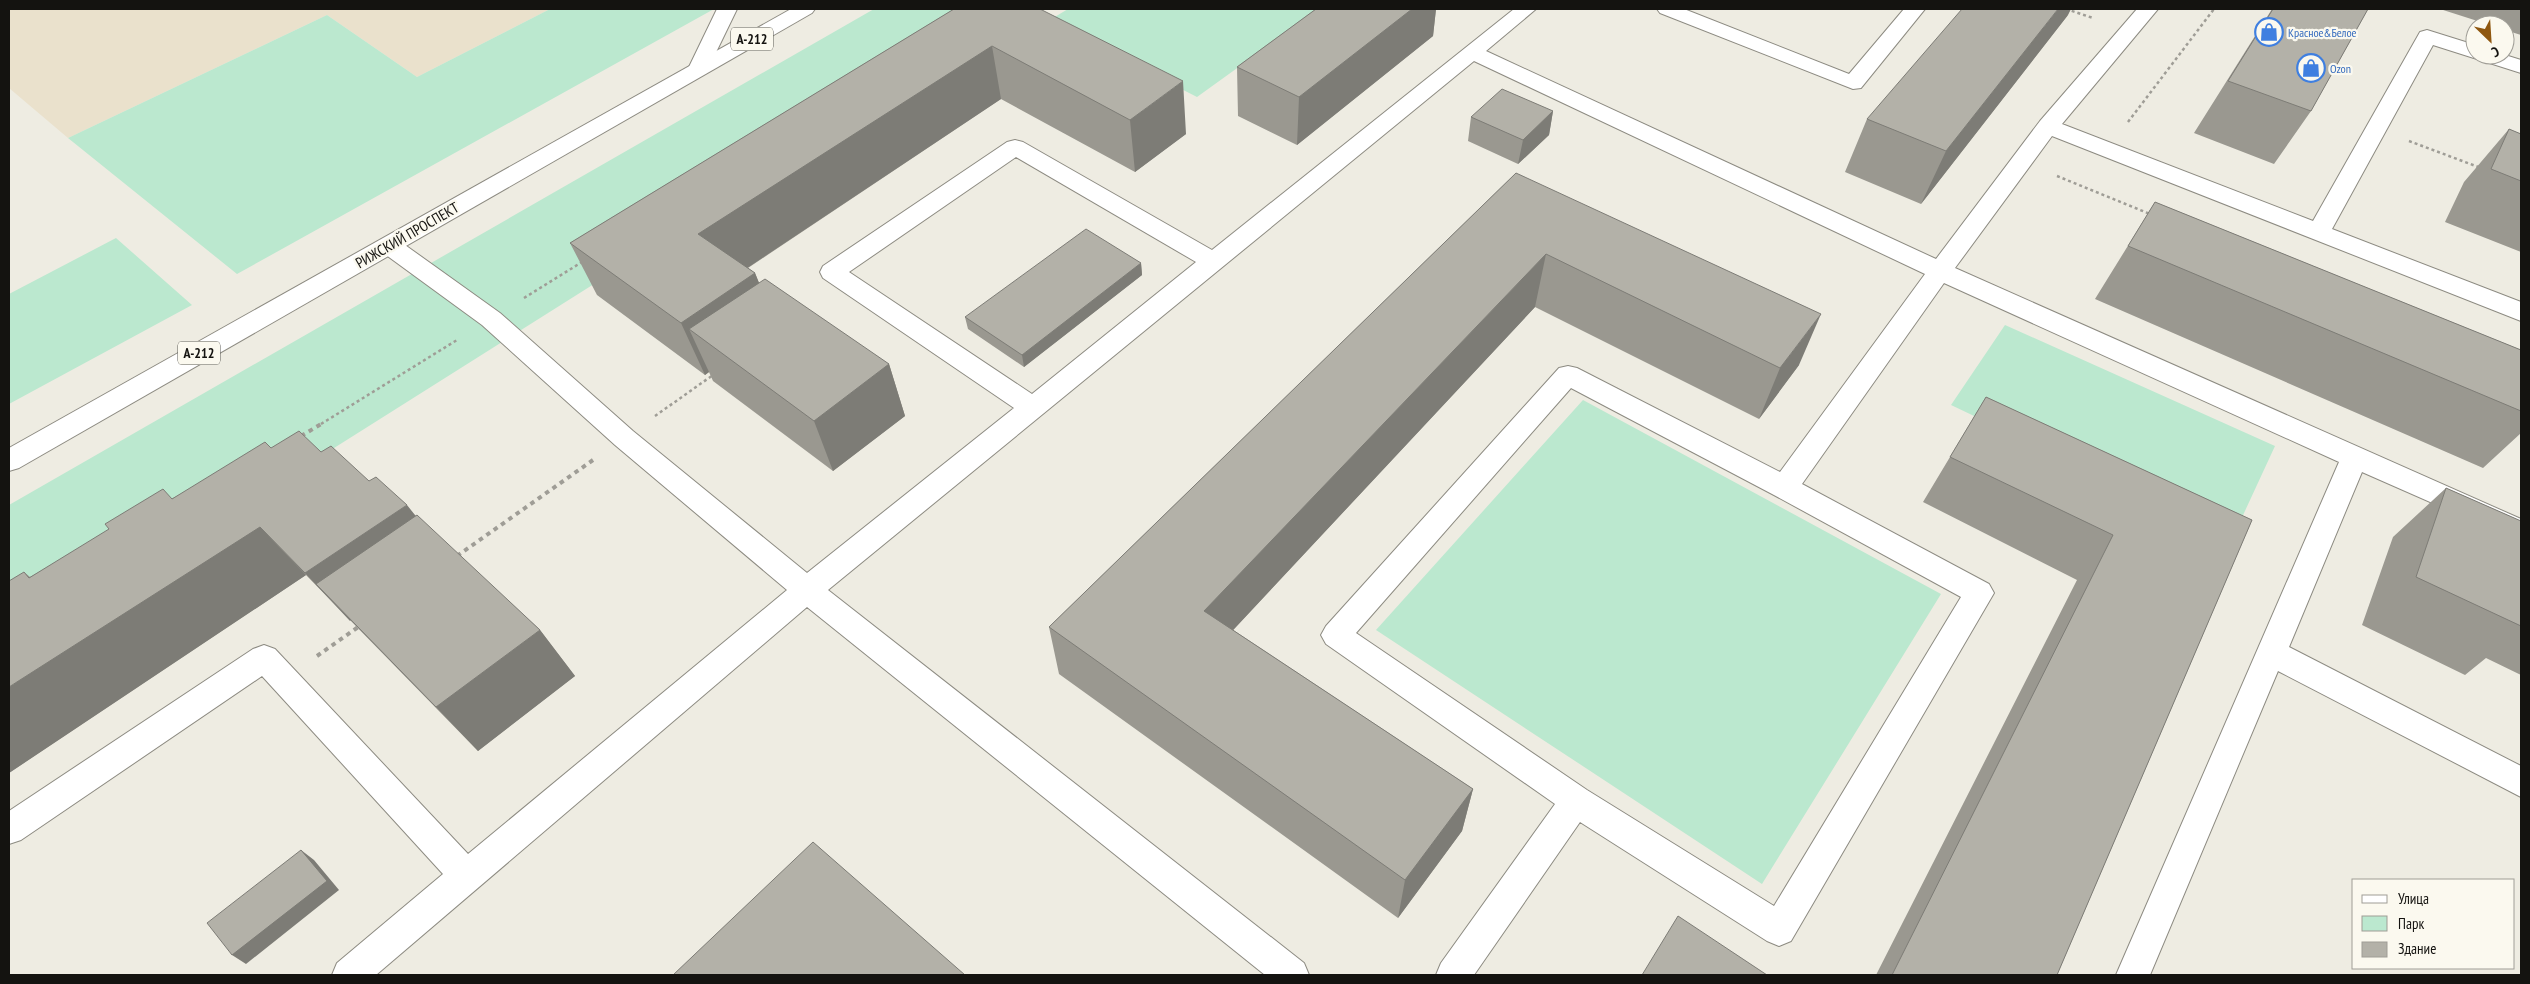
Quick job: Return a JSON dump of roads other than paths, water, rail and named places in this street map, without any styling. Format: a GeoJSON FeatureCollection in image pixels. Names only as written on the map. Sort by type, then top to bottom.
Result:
{"type":"FeatureCollection","features":[{"type":"Feature","properties":{"kind":"main road"},"geometry":{"type":"LineString","coordinates":[[699,69],[727,9]]}},
{"type":"Feature","properties":{"kind":"main road","name":"РИЖСКИЙ ПРОСПЕКТ"},"geometry":{"type":"LineString","coordinates":[[9,461],[805,9]]}},
{"type":"Feature","properties":{"kind":"main road"},"geometry":{"type":"LineString","coordinates":[[349,975],[807,590],[1032,406],[1474,53],[1526,9]]}},
{"type":"Feature","properties":{"kind":"main road"},"geometry":{"type":"LineString","coordinates":[[1667,9],[1853,82],[1915,9]]}},
{"type":"Feature","properties":{"kind":"main road"},"geometry":{"type":"LineString","coordinates":[[1784,487],[1940,271],[2048,126],[2148,9]]}},
{"type":"Feature","properties":{"kind":"main road"},"geometry":{"type":"LineString","coordinates":[[2319,232],[2427,36],[2465,49]]}},
{"type":"Feature","properties":{"kind":"main road"},"geometry":{"type":"LineString","coordinates":[[1474,53],[1940,271],[2521,531]]}},
{"type":"Feature","properties":{"kind":"main road"},"geometry":{"type":"LineString","coordinates":[[2048,126],[2521,312]]}},
{"type":"Feature","properties":{"kind":"main road"},"geometry":{"type":"LineString","coordinates":[[1032,406],[832,272],[1015,147],[1212,261]]}},
{"type":"Feature","properties":{"kind":"main road"},"geometry":{"type":"LineString","coordinates":[[390,246],[491,319],[624,438],[807,590],[1292,975]]}},
{"type":"Feature","properties":{"kind":"main road"},"geometry":{"type":"LineString","coordinates":[[1568,375],[1784,487],[1979,593],[1779,929],[1576,801],[1336,635],[1568,375]]}},
{"type":"Feature","properties":{"kind":"main road"},"geometry":{"type":"LineString","coordinates":[[2133,975],[2354,457]]}},
{"type":"Feature","properties":{"kind":"main road"},"geometry":{"type":"LineString","coordinates":[[2272,652],[2521,782]]}},
{"type":"Feature","properties":{"kind":"main road"},"geometry":{"type":"LineString","coordinates":[[9,829],[264,658],[467,876]]}},
{"type":"Feature","properties":{"kind":"main road"},"geometry":{"type":"LineString","coordinates":[[1453,975],[1576,801]]}},
{"type":"Feature","properties":{"kind":"place","name":"Красное&Белое"},"geometry":{"type":"Point","coordinates":[2269,32]}},
{"type":"Feature","properties":{"kind":"place","name":"Ozon"},"geometry":{"type":"Point","coordinates":[2311,68]}}]}
